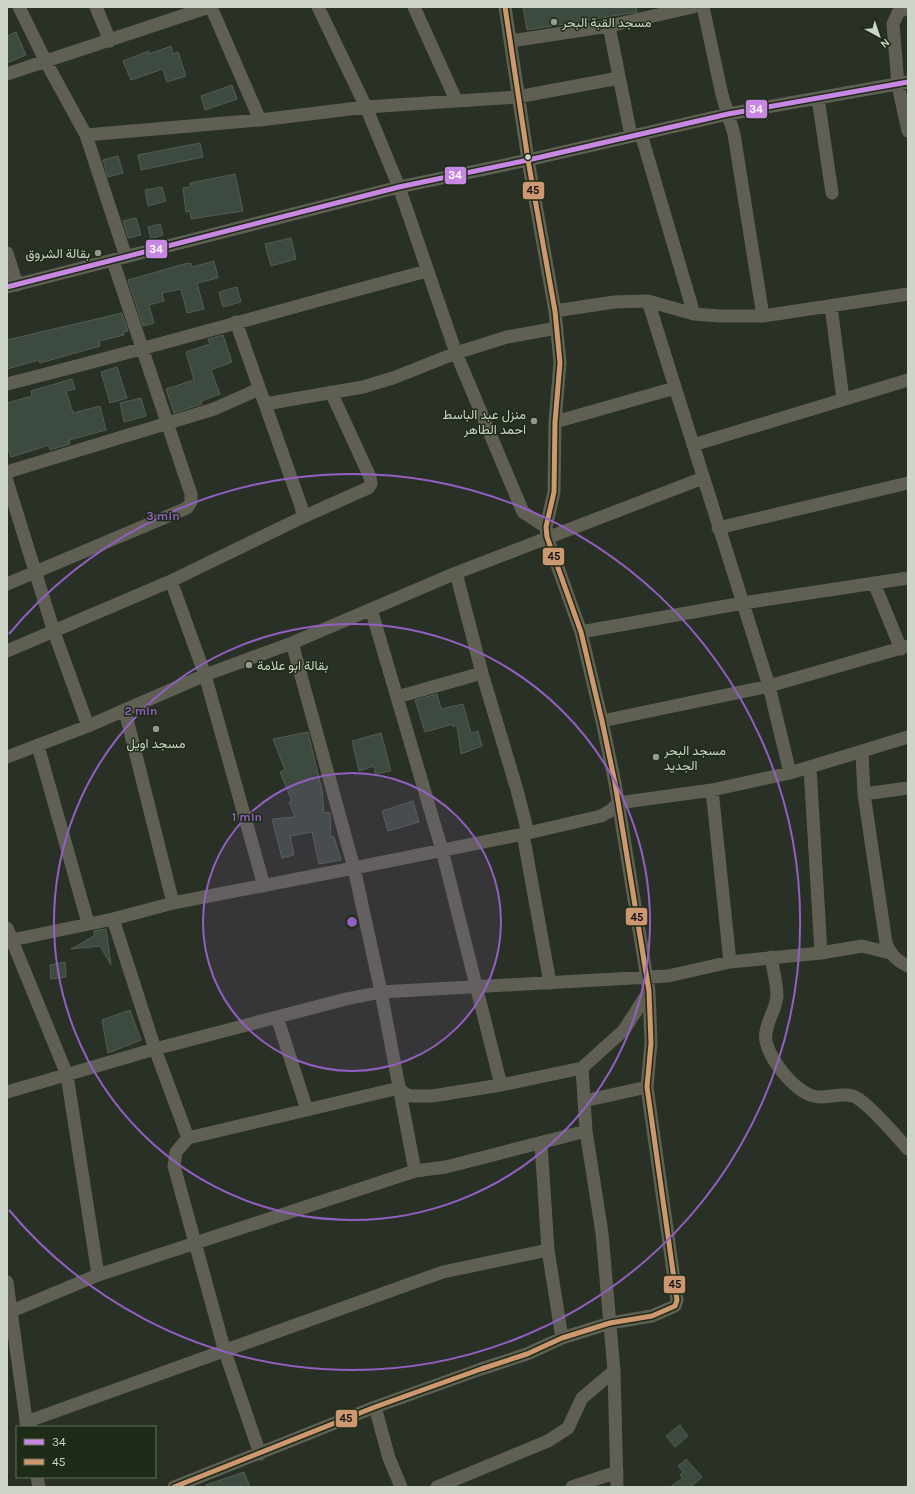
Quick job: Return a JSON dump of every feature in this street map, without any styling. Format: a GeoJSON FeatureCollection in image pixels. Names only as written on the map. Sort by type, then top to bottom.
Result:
{"type":"FeatureCollection","features":[{"type":"Feature","properties":{"kind":"street"},"geometry":{"type":"LineString","coordinates":[[19,7],[46,62],[86,135],[126,257]]}},
{"type":"Feature","properties":{"kind":"street"},"geometry":{"type":"LineString","coordinates":[[96,7],[110,41]]}},
{"type":"Feature","properties":{"kind":"street"},"geometry":{"type":"LineString","coordinates":[[7,74],[210,7],[260,120]]}},
{"type":"Feature","properties":{"kind":"street"},"geometry":{"type":"LineString","coordinates":[[174,1487],[375,1407],[480,1369],[527,1354],[562,1338],[610,1323],[652,1316],[675,1306],[677,1300],[647,1088],[651,1043],[649,990],[618,803],[602,721],[581,632],[546,532],[523,512],[456,353],[399,187],[366,108],[318,7]]}},
{"type":"Feature","properties":{"kind":"street"},"geometry":{"type":"LineString","coordinates":[[414,7],[456,100]]}},
{"type":"Feature","properties":{"kind":"street"},"geometry":{"type":"LineString","coordinates":[[505,7],[511,41],[517,97],[555,311],[560,363],[555,422],[554,492],[546,532]]}},
{"type":"Feature","properties":{"kind":"street"},"geometry":{"type":"LineString","coordinates":[[511,41],[609,26],[693,7]]}},
{"type":"Feature","properties":{"kind":"street"},"geometry":{"type":"LineString","coordinates":[[703,7],[734,134],[763,316]]}},
{"type":"Feature","properties":{"kind":"street"},"geometry":{"type":"LineString","coordinates":[[907,7],[898,13],[893,24],[903,84],[908,131]]}},
{"type":"Feature","properties":{"kind":"street"},"geometry":{"type":"LineString","coordinates":[[609,26],[619,78],[694,314]]}},
{"type":"Feature","properties":{"kind":"street"},"geometry":{"type":"LineString","coordinates":[[86,135],[260,120],[456,100],[517,97],[619,78]]}},
{"type":"Feature","properties":{"kind":"street"},"geometry":{"type":"LineString","coordinates":[[7,253],[12,286],[399,187],[528,160],[728,114],[870,88],[903,84]]}},
{"type":"Feature","properties":{"kind":"street"},"geometry":{"type":"LineString","coordinates":[[818,98],[832,193]]}},
{"type":"Feature","properties":{"kind":"street"},"geometry":{"type":"LineString","coordinates":[[7,584],[187,508],[191,502],[191,494],[113,261]]}},
{"type":"Feature","properties":{"kind":"street"},"geometry":{"type":"LineString","coordinates":[[7,384],[143,350],[236,322],[427,271]]}},
{"type":"Feature","properties":{"kind":"street"},"geometry":{"type":"LineString","coordinates":[[555,311],[614,302],[648,301],[694,314],[719,316],[763,316],[908,294]]}},
{"type":"Feature","properties":{"kind":"street"},"geometry":{"type":"LineString","coordinates":[[648,301],[718,528],[770,686],[790,773]]}},
{"type":"Feature","properties":{"kind":"street"},"geometry":{"type":"LineString","coordinates":[[831,306],[843,399]]}},
{"type":"Feature","properties":{"kind":"street"},"geometry":{"type":"LineString","coordinates":[[236,322],[301,506],[303,517]]}},
{"type":"Feature","properties":{"kind":"street"},"geometry":{"type":"LineString","coordinates":[[265,404],[363,386],[393,378],[456,353],[507,337],[557,328]]}},
{"type":"Feature","properties":{"kind":"street"},"geometry":{"type":"LineString","coordinates":[[693,445],[908,380]]}},
{"type":"Feature","properties":{"kind":"street"},"geometry":{"type":"LineString","coordinates":[[555,422],[675,388]]}},
{"type":"Feature","properties":{"kind":"street"},"geometry":{"type":"LineString","coordinates":[[7,472],[214,409],[259,389]]}},
{"type":"Feature","properties":{"kind":"street"},"geometry":{"type":"LineString","coordinates":[[7,651],[171,581],[303,517],[368,488],[371,484],[370,477],[331,392]]}},
{"type":"Feature","properties":{"kind":"street"},"geometry":{"type":"LineString","coordinates":[[7,757],[125,711],[205,675],[292,643],[456,573],[546,532],[703,478]]}},
{"type":"Feature","properties":{"kind":"street"},"geometry":{"type":"LineString","coordinates":[[7,480],[12,518],[36,572],[54,632],[88,726]]}},
{"type":"Feature","properties":{"kind":"street"},"geometry":{"type":"LineString","coordinates":[[718,528],[908,483]]}},
{"type":"Feature","properties":{"kind":"street"},"geometry":{"type":"LineString","coordinates":[[456,573],[482,673],[518,790],[550,983]]}},
{"type":"Feature","properties":{"kind":"street"},"geometry":{"type":"LineString","coordinates":[[581,632],[743,603],[908,578]]}},
{"type":"Feature","properties":{"kind":"street"},"geometry":{"type":"LineString","coordinates":[[171,581],[205,675],[264,886]]}},
{"type":"Feature","properties":{"kind":"street"},"geometry":{"type":"LineString","coordinates":[[602,721],[770,686],[904,648],[874,583]]}},
{"type":"Feature","properties":{"kind":"street"},"geometry":{"type":"LineString","coordinates":[[371,610],[442,850],[501,1086]]}},
{"type":"Feature","properties":{"kind":"street"},"geometry":{"type":"LineString","coordinates":[[292,643],[354,868],[381,992],[415,1171]]}},
{"type":"Feature","properties":{"kind":"street"},"geometry":{"type":"LineString","coordinates":[[397,697],[482,673]]}},
{"type":"Feature","properties":{"kind":"street"},"geometry":{"type":"LineString","coordinates":[[125,711],[173,903]]}},
{"type":"Feature","properties":{"kind":"street"},"geometry":{"type":"LineString","coordinates":[[98,1275],[67,1075],[9,937],[113,919],[173,903],[525,833],[601,816],[610,811],[618,803],[712,790],[790,773],[908,737]]}},
{"type":"Feature","properties":{"kind":"street"},"geometry":{"type":"LineString","coordinates":[[38,746],[88,923]]}},
{"type":"Feature","properties":{"kind":"street"},"geometry":{"type":"LineString","coordinates":[[862,752],[864,794],[882,924],[890,953],[897,960],[908,966]]}},
{"type":"Feature","properties":{"kind":"street"},"geometry":{"type":"LineString","coordinates":[[810,767],[821,953]]}},
{"type":"Feature","properties":{"kind":"street"},"geometry":{"type":"LineString","coordinates":[[864,794],[908,788]]}},
{"type":"Feature","properties":{"kind":"street"},"geometry":{"type":"LineString","coordinates":[[712,790],[730,962]]}},
{"type":"Feature","properties":{"kind":"street"},"geometry":{"type":"LineString","coordinates":[[113,919],[155,1049],[188,1138]]}},
{"type":"Feature","properties":{"kind":"street"},"geometry":{"type":"LineString","coordinates":[[7,1092],[155,1049],[346,999],[381,992],[668,976],[730,962],[821,953],[862,946],[890,953]]}},
{"type":"Feature","properties":{"kind":"street"},"geometry":{"type":"LineString","coordinates":[[771,957],[777,996],[775,1009],[766,1033],[766,1040],[772,1057],[792,1083],[804,1093],[819,1097],[839,1095],[854,1096],[867,1106],[908,1149]]}},
{"type":"Feature","properties":{"kind":"street"},"geometry":{"type":"LineString","coordinates":[[400,1088],[405,1094],[412,1096],[432,1096],[501,1086],[582,1068],[624,1030],[649,990]]}},
{"type":"Feature","properties":{"kind":"street"},"geometry":{"type":"LineString","coordinates":[[277,1017],[307,1110]]}},
{"type":"Feature","properties":{"kind":"street"},"geometry":{"type":"LineString","coordinates":[[582,1068],[586,1131],[602,1233],[614,1370],[617,1487]]}},
{"type":"Feature","properties":{"kind":"street"},"geometry":{"type":"LineString","coordinates":[[260,1454],[225,1352],[194,1243],[174,1166],[176,1152],[188,1138],[400,1088]]}},
{"type":"Feature","properties":{"kind":"street"},"geometry":{"type":"LineString","coordinates":[[584,1101],[647,1088]]}},
{"type":"Feature","properties":{"kind":"street"},"geometry":{"type":"LineString","coordinates":[[9,1313],[98,1275],[415,1171],[446,1167],[541,1144],[586,1131]]}},
{"type":"Feature","properties":{"kind":"street"},"geometry":{"type":"LineString","coordinates":[[541,1144],[548,1250],[562,1338]]}},
{"type":"Feature","properties":{"kind":"street"},"geometry":{"type":"LineString","coordinates":[[7,1282],[9,1313],[26,1424],[443,1272],[548,1250]]}},
{"type":"Feature","properties":{"kind":"street"},"geometry":{"type":"LineString","coordinates":[[437,1487],[548,1440],[568,1428],[582,1398],[614,1370]]}},
{"type":"Feature","properties":{"kind":"street"},"geometry":{"type":"LineString","coordinates":[[375,1407],[389,1458],[401,1487]]}},
{"type":"Feature","properties":{"kind":"street"},"geometry":{"type":"LineString","coordinates":[[572,1487],[617,1472]]}},
{"type":"Feature","properties":{"kind":"building","name":"مسجد القبة البحر"},"geometry":{"type":"Polygon","coordinates":[[[523,7],[636,7],[637,12],[527,30],[523,7]]]}},
{"type":"Feature","properties":{"kind":"building"},"geometry":{"type":"Polygon","coordinates":[[[16,32],[26,55],[7,63],[7,36],[16,32]]]}},
{"type":"Feature","properties":{"kind":"building"},"geometry":{"type":"Polygon","coordinates":[[[171,46],[173,54],[178,52],[186,76],[167,82],[163,69],[131,80],[123,61],[149,51],[149,54],[171,46]]]}},
{"type":"Feature","properties":{"kind":"building"},"geometry":{"type":"Polygon","coordinates":[[[232,85],[237,99],[205,110],[201,96],[232,85]]]}},
{"type":"Feature","properties":{"kind":"building"},"geometry":{"type":"Polygon","coordinates":[[[200,143],[203,157],[141,170],[138,155],[200,143]]]}},
{"type":"Feature","properties":{"kind":"building"},"geometry":{"type":"Polygon","coordinates":[[[118,156],[123,173],[108,177],[103,160],[118,156]]]}},
{"type":"Feature","properties":{"kind":"building"},"geometry":{"type":"Polygon","coordinates":[[[235,174],[243,211],[191,219],[190,211],[186,212],[183,188],[190,187],[190,183],[235,174]]]}},
{"type":"Feature","properties":{"kind":"building"},"geometry":{"type":"Polygon","coordinates":[[[162,187],[166,201],[148,206],[145,190],[162,187]]]}},
{"type":"Feature","properties":{"kind":"building"},"geometry":{"type":"Polygon","coordinates":[[[136,218],[141,235],[128,238],[123,221],[136,218]]]}},
{"type":"Feature","properties":{"kind":"building"},"geometry":{"type":"Polygon","coordinates":[[[160,224],[163,235],[151,239],[148,227],[160,224]]]}},
{"type":"Feature","properties":{"kind":"building"},"geometry":{"type":"Polygon","coordinates":[[[291,238],[296,259],[271,266],[265,244],[291,238]]]}},
{"type":"Feature","properties":{"kind":"building"},"geometry":{"type":"Polygon","coordinates":[[[214,261],[218,278],[197,283],[204,309],[187,313],[181,289],[162,293],[164,301],[149,305],[154,323],[143,326],[128,280],[184,264],[191,263],[192,267],[214,261]]]}},
{"type":"Feature","properties":{"kind":"building"},"geometry":{"type":"Polygon","coordinates":[[[237,287],[241,302],[223,307],[219,292],[237,287]]]}},
{"type":"Feature","properties":{"kind":"building"},"geometry":{"type":"Polygon","coordinates":[[[122,313],[128,331],[123,332],[124,335],[99,341],[100,346],[40,363],[39,360],[7,369],[7,340],[122,313]]]}},
{"type":"Feature","properties":{"kind":"building"},"geometry":{"type":"Polygon","coordinates":[[[223,335],[232,362],[211,370],[220,394],[201,401],[202,404],[174,413],[166,389],[194,380],[186,352],[210,344],[208,339],[223,335]]]}},
{"type":"Feature","properties":{"kind":"building"},"geometry":{"type":"Polygon","coordinates":[[[117,367],[127,398],[110,403],[101,372],[117,367]]]}},
{"type":"Feature","properties":{"kind":"building"},"geometry":{"type":"Polygon","coordinates":[[[72,379],[75,389],[66,391],[73,413],[100,406],[106,430],[69,440],[70,444],[50,450],[49,445],[11,457],[7,445],[7,403],[32,396],[31,391],[72,379]]]}},
{"type":"Feature","properties":{"kind":"building"},"geometry":{"type":"Polygon","coordinates":[[[141,398],[146,416],[124,422],[120,403],[141,398]]]}},
{"type":"Feature","properties":{"kind":"building"},"geometry":{"type":"Polygon","coordinates":[[[437,694],[441,709],[463,704],[471,733],[478,731],[482,746],[461,754],[457,725],[453,727],[453,724],[425,732],[415,700],[437,694]]]}},
{"type":"Feature","properties":{"kind":"building"},"geometry":{"type":"Polygon","coordinates":[[[308,732],[322,790],[324,813],[330,812],[331,837],[334,837],[341,860],[319,864],[312,832],[290,836],[294,855],[282,858],[272,819],[295,817],[289,802],[292,801],[280,772],[285,770],[273,739],[308,732]]]}},
{"type":"Feature","properties":{"kind":"building"},"geometry":{"type":"Polygon","coordinates":[[[381,733],[391,771],[375,774],[374,766],[359,771],[352,741],[381,733]]]}},
{"type":"Feature","properties":{"kind":"building"},"geometry":{"type":"Polygon","coordinates":[[[413,801],[419,822],[388,831],[382,811],[413,801]]]}},
{"type":"Feature","properties":{"kind":"building"},"geometry":{"type":"Polygon","coordinates":[[[106,929],[111,965],[100,946],[71,949],[94,936],[94,931],[106,929]]]}},
{"type":"Feature","properties":{"kind":"building"},"geometry":{"type":"Polygon","coordinates":[[[65,962],[66,977],[51,979],[50,965],[65,962]]]}},
{"type":"Feature","properties":{"kind":"building"},"geometry":{"type":"Polygon","coordinates":[[[130,1010],[141,1040],[108,1053],[102,1020],[130,1010]]]}},
{"type":"Feature","properties":{"kind":"building"},"geometry":{"type":"Polygon","coordinates":[[[680,1425],[688,1436],[675,1447],[666,1436],[680,1425]]]}},
{"type":"Feature","properties":{"kind":"building"},"geometry":{"type":"Polygon","coordinates":[[[686,1459],[702,1477],[691,1487],[670,1487],[683,1478],[680,1475],[683,1472],[678,1466],[686,1459]]]}},
{"type":"Feature","properties":{"kind":"building"},"geometry":{"type":"Polygon","coordinates":[[[244,1472],[250,1487],[207,1487],[206,1485],[244,1472]]]}},
{"type":"Feature","properties":{"kind":"transit line","name":"45"},"geometry":{"type":"LineString","coordinates":[[174,1487],[375,1407],[527,1354],[562,1338],[610,1323],[652,1316],[675,1306],[677,1300],[647,1087],[651,1043],[649,991],[615,783],[581,632],[547,537],[546,527],[554,492],[555,422],[560,363],[555,311],[528,160],[505,7]]}},
{"type":"Feature","properties":{"kind":"transit line","name":"34"},"geometry":{"type":"LineString","coordinates":[[7,287],[399,187],[528,160],[728,114],[908,82]]}},
{"type":"Feature","properties":{"kind":"place","name":"مسجد القبة البحر"},"geometry":{"type":"Point","coordinates":[554,22]}},
{"type":"Feature","properties":{"kind":"place","name":"بقالة الشروق"},"geometry":{"type":"Point","coordinates":[98,253]}},
{"type":"Feature","properties":{"kind":"place","name":"منزل عبد الباسط احمد الطاهر"},"geometry":{"type":"Point","coordinates":[534,421]}},
{"type":"Feature","properties":{"kind":"place","name":"بقالة ابو علامة"},"geometry":{"type":"Point","coordinates":[249,665]}},
{"type":"Feature","properties":{"kind":"place","name":"مسجد اويل"},"geometry":{"type":"Point","coordinates":[156,729]}},
{"type":"Feature","properties":{"kind":"place","name":"مسجد البحر الجديد"},"geometry":{"type":"Point","coordinates":[656,757]}}]}
